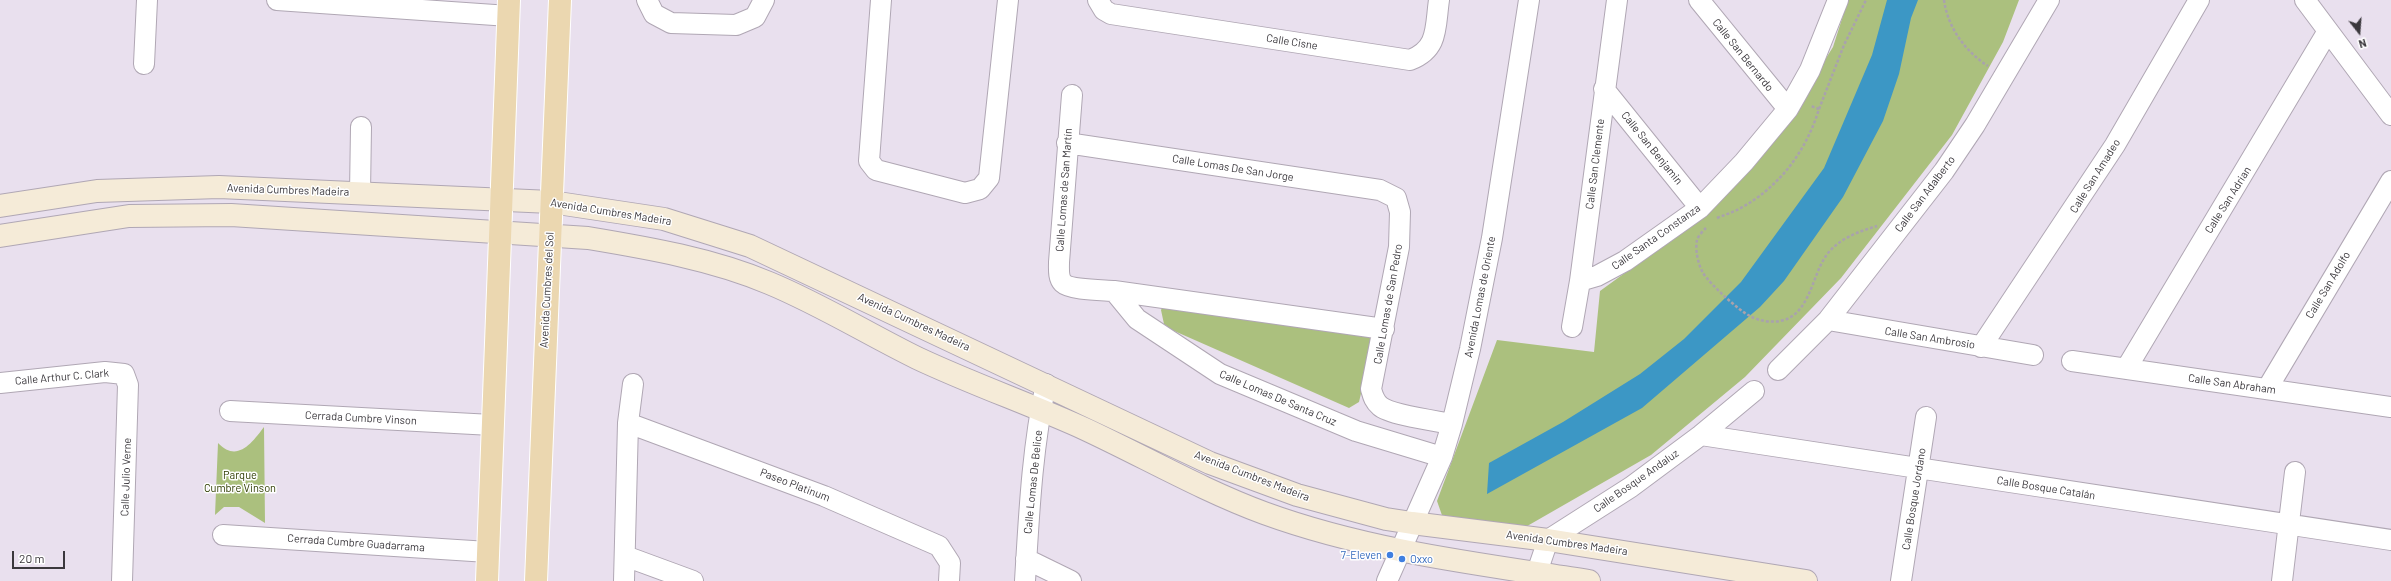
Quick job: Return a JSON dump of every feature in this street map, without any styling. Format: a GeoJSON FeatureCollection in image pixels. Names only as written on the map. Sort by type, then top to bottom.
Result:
{"type":"FeatureCollection","features":[{"type":"Feature","properties":{"kind":"main road","name":"Avenida Cumbres del Sol"},"geometry":{"type":"LineString","coordinates":[[536,581],[560,0]]}},
{"type":"Feature","properties":{"kind":"main road"},"geometry":{"type":"LineString","coordinates":[[487,581],[509,8]]}},
{"type":"Feature","properties":{"kind":"street"},"geometry":{"type":"LineString","coordinates":[[144,64],[147,0]]}},
{"type":"Feature","properties":{"kind":"street"},"geometry":{"type":"LineString","coordinates":[[276,0],[509,8]]}},
{"type":"Feature","properties":{"kind":"street"},"geometry":{"type":"LineString","coordinates":[[647,0],[654,14],[671,23],[736,25],[760,8]]}},
{"type":"Feature","properties":{"kind":"street"},"geometry":{"type":"LineString","coordinates":[[881,0],[869,161],[876,170],[965,193],[980,189],[989,178],[1008,0]]}},
{"type":"Feature","properties":{"kind":"street","name":"Calle Cisne"},"geometry":{"type":"LineString","coordinates":[[1101,5],[1111,14],[1410,60],[1422,55],[1429,48],[1434,39],[1439,0]]}},
{"type":"Feature","properties":{"kind":"street","name":"Avenida Lomas de Oriente"},"geometry":{"type":"LineString","coordinates":[[1387,581],[1398,551],[1442,457],[1452,424],[1470,349],[1492,238],[1529,0]]}},
{"type":"Feature","properties":{"kind":"street","name":"Calle San Clemente"},"geometry":{"type":"LineString","coordinates":[[1572,328],[1580,281],[1604,89],[1617,0]]}},
{"type":"Feature","properties":{"kind":"street","name":"Calle San Bernardo"},"geometry":{"type":"LineString","coordinates":[[1699,0],[1792,102]]}},
{"type":"Feature","properties":{"kind":"street","name":"Calle Santa Constanza"},"geometry":{"type":"LineString","coordinates":[[1580,281],[1597,276],[1625,262],[1708,217],[1744,162],[1792,102],[1810,70],[1838,0]]}},
{"type":"Feature","properties":{"kind":"street","name":"Calle San Adalberto"},"geometry":{"type":"LineString","coordinates":[[1778,370],[1828,320],[1944,171],[1975,125],[2049,0]]}},
{"type":"Feature","properties":{"kind":"street","name":"Calle San Amadeo"},"geometry":{"type":"LineString","coordinates":[[1981,347],[2115,145],[2199,0]]}},
{"type":"Feature","properties":{"kind":"street"},"geometry":{"type":"LineString","coordinates":[[2306,0],[2391,115]]}},
{"type":"Feature","properties":{"kind":"street","name":"Calle San Adrian"},"geometry":{"type":"LineString","coordinates":[[2126,369],[2328,31]]}},
{"type":"Feature","properties":{"kind":"street","name":"Calle San Benjamin"},"geometry":{"type":"LineString","coordinates":[[1604,89],[1708,217]]}},
{"type":"Feature","properties":{"kind":"street","name":"Calle Lomas de San Martín"},"geometry":{"type":"LineString","coordinates":[[1072,95],[1067,143],[1059,275],[1064,284],[1070,287],[1114,291]]}},
{"type":"Feature","properties":{"kind":"street"},"geometry":{"type":"LineString","coordinates":[[360,193],[361,128]]}},
{"type":"Feature","properties":{"kind":"street","name":"Calle Lomas De San Jorge"},"geometry":{"type":"LineString","coordinates":[[1067,143],[1380,190],[1396,198]]}},
{"type":"Feature","properties":{"kind":"street","name":"Calle San Adolfo"},"geometry":{"type":"LineString","coordinates":[[2267,389],[2391,182]]}},
{"type":"Feature","properties":{"kind":"street"},"geometry":{"type":"LineString","coordinates":[[216,215],[219,187]]}},
{"type":"Feature","properties":{"kind":"street","name":"Avenida Cumbres Madeira"},"geometry":{"type":"LineString","coordinates":[[0,206],[97,191],[219,187],[551,202],[664,219],[750,246],[1046,384],[1210,463],[1297,495],[1386,519],[1548,540],[1806,581]]}},
{"type":"Feature","properties":{"kind":"street","name":"Calle Lomas de San Pedro"},"geometry":{"type":"LineString","coordinates":[[1396,198],[1400,212],[1399,247],[1372,389],[1374,399],[1381,407],[1414,417],[1452,424]]}},
{"type":"Feature","properties":{"kind":"street"},"geometry":{"type":"LineString","coordinates":[[0,236],[129,216],[216,215],[500,234],[588,238],[639,246],[681,256],[768,282],[919,359],[1041,409],[1119,445],[1191,483],[1264,512],[1328,534],[1398,551],[1535,577],[1588,581]]}},
{"type":"Feature","properties":{"kind":"street"},"geometry":{"type":"LineString","coordinates":[[1114,291],[1384,329]]}},
{"type":"Feature","properties":{"kind":"street","name":"Calle Lomas De Santa Cruz"},"geometry":{"type":"LineString","coordinates":[[1114,291],[1137,319],[1220,374],[1356,431],[1442,457]]}},
{"type":"Feature","properties":{"kind":"street","name":"Calle San Ambrosio"},"geometry":{"type":"LineString","coordinates":[[1828,320],[2033,355]]}},
{"type":"Feature","properties":{"kind":"street","name":"Calle San Abraham"},"geometry":{"type":"LineString","coordinates":[[2072,361],[2391,407]]}},
{"type":"Feature","properties":{"kind":"street","name":"Calle Arthur C. Clark"},"geometry":{"type":"LineString","coordinates":[[0,383],[105,372],[124,374]]}},
{"type":"Feature","properties":{"kind":"street","name":"Calle Julio Verne"},"geometry":{"type":"LineString","coordinates":[[122,581],[128,385],[124,374]]}},
{"type":"Feature","properties":{"kind":"street"},"geometry":{"type":"LineString","coordinates":[[624,581],[628,423],[634,384]]}},
{"type":"Feature","properties":{"kind":"street","name":"Calle Lomas De Belice"},"geometry":{"type":"LineString","coordinates":[[1025,581],[1041,409],[1046,384]]}},
{"type":"Feature","properties":{"kind":"street","name":"Calle Bosque Andaluz"},"geometry":{"type":"LineString","coordinates":[[1548,540],[1631,486],[1701,435],[1754,391]]}},
{"type":"Feature","properties":{"kind":"street","name":"Cerrada Cumbre Vinson"},"geometry":{"type":"LineString","coordinates":[[230,411],[492,425]]}},
{"type":"Feature","properties":{"kind":"street","name":"Calle Bosque Jordano"},"geometry":{"type":"LineString","coordinates":[[1901,581],[1926,417]]}},
{"type":"Feature","properties":{"kind":"street","name":"Paseo Platinum"},"geometry":{"type":"LineString","coordinates":[[628,423],[824,496],[939,546],[949,572]]}},
{"type":"Feature","properties":{"kind":"street","name":"Calle Bosque Catalán"},"geometry":{"type":"LineString","coordinates":[[1701,435],[2391,540]]}},
{"type":"Feature","properties":{"kind":"street"},"geometry":{"type":"LineString","coordinates":[[2282,581],[2295,472]]}},
{"type":"Feature","properties":{"kind":"street","name":"Cerrada Cumbre Guadarrama"},"geometry":{"type":"LineString","coordinates":[[223,535],[488,552]]}},
{"type":"Feature","properties":{"kind":"street"},"geometry":{"type":"LineString","coordinates":[[1535,577],[1548,540]]}},
{"type":"Feature","properties":{"kind":"street"},"geometry":{"type":"LineString","coordinates":[[625,556],[693,581]]}},
{"type":"Feature","properties":{"kind":"street"},"geometry":{"type":"LineString","coordinates":[[1026,559],[1071,581]]}},
{"type":"Feature","properties":{"kind":"path"},"geometry":{"type":"LineString","coordinates":[[1866,0],[1837,61],[1805,145],[1776,182],[1737,210],[1708,217],[1697,239],[1697,252],[1703,273],[1748,315],[1772,322],[1790,318],[1802,305],[1809,293],[1824,258],[1840,241],[1865,229],[1907,218]]}},
{"type":"Feature","properties":{"kind":"path"},"geometry":{"type":"LineString","coordinates":[[1944,0],[1951,24],[1968,51],[1973,56],[2004,76]]}},
{"type":"Feature","properties":{"kind":"path"},"geometry":{"type":"LineString","coordinates":[[1792,102],[1818,110]]}},
{"type":"Feature","properties":{"kind":"green space"},"geometry":{"type":"Polygon","coordinates":[[[1848,0],[2019,0],[2003,42],[1952,135],[1841,278],[1745,377],[1651,455],[1522,529],[1444,521],[1437,501],[1497,340],[1594,352],[1600,291],[1706,214],[1781,130],[1833,47],[1848,0]]]}},
{"type":"Feature","properties":{"kind":"green space"},"geometry":{"type":"Polygon","coordinates":[[[1167,298],[1375,334],[1359,402],[1349,408],[1172,330],[1164,324],[1161,310],[1167,298]]]}},
{"type":"Feature","properties":{"kind":"green space","name":"Parque Cumbre Vinson"},"geometry":{"type":"Polygon","coordinates":[[[264,427],[265,523],[239,507],[224,507],[215,515],[218,443],[225,449],[238,451],[249,444],[264,427]]]}},
{"type":"Feature","properties":{"kind":"water"},"geometry":{"type":"Polygon","coordinates":[[[1887,0],[1918,0],[1911,18],[1899,74],[1883,121],[1843,197],[1784,281],[1760,307],[1642,408],[1487,494],[1489,463],[1563,422],[1640,374],[1684,339],[1741,282],[1824,168],[1872,55],[1887,0]]]}},
{"type":"Feature","properties":{"kind":"place","name":"7-Eleven"},"geometry":{"type":"Point","coordinates":[1390,555]}},
{"type":"Feature","properties":{"kind":"place","name":"Oxxo"},"geometry":{"type":"Point","coordinates":[1402,559]}}]}
